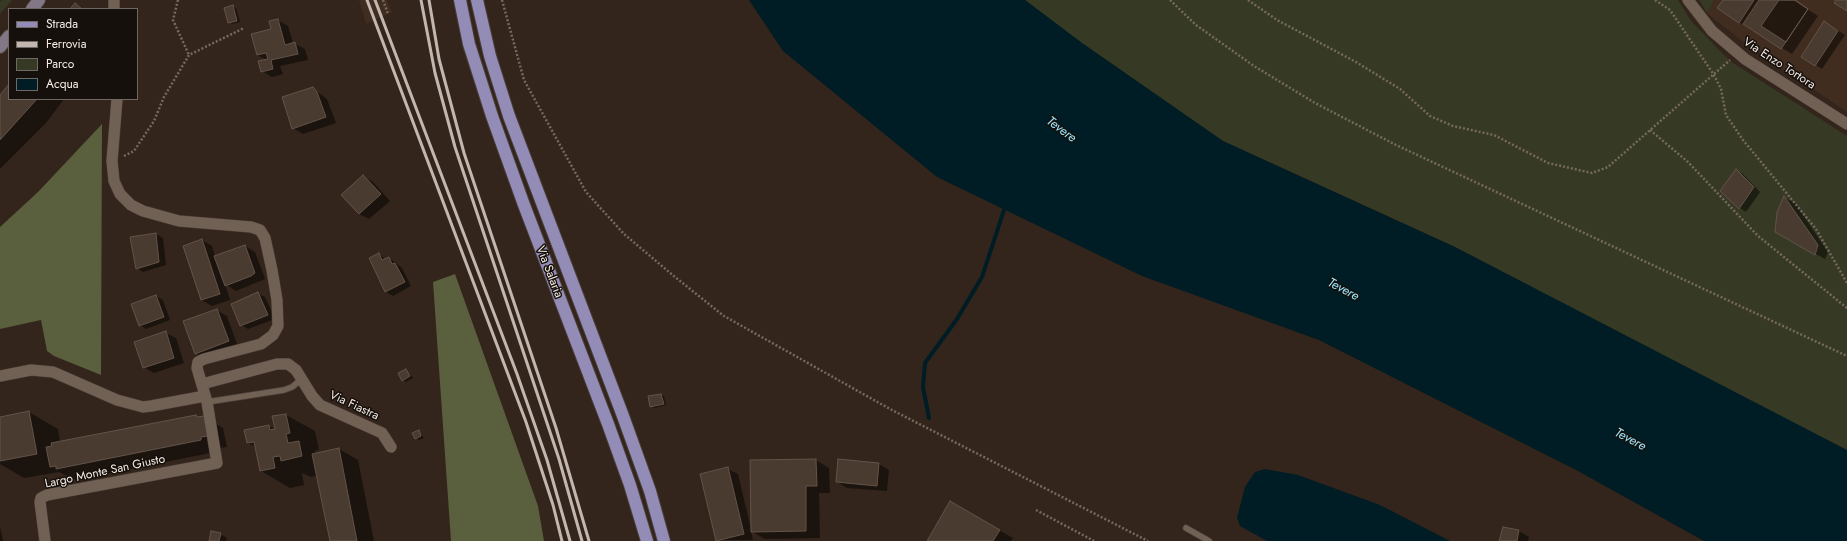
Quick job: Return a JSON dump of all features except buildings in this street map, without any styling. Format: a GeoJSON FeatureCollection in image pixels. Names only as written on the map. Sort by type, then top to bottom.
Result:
{"type":"FeatureCollection","features":[{"type":"Feature","properties":{"kind":"main road","name":"Via Salaria"},"geometry":{"type":"LineString","coordinates":[[460,0],[469,44],[490,110],[524,206],[608,424],[630,485],[647,541]]}},
{"type":"Feature","properties":{"kind":"main road","name":"Via Salaria"},"geometry":{"type":"LineString","coordinates":[[477,0],[490,56],[509,116],[623,416],[650,492],[664,541]]}},
{"type":"Feature","properties":{"kind":"street"},"geometry":{"type":"LineString","coordinates":[[33,8],[39,0]]}},
{"type":"Feature","properties":{"kind":"street","name":"Via Enzo Tortora"},"geometry":{"type":"LineString","coordinates":[[1688,0],[1712,31],[1738,53],[1847,124]]}},
{"type":"Feature","properties":{"kind":"street"},"geometry":{"type":"LineString","coordinates":[[0,47],[8,37]]}},
{"type":"Feature","properties":{"kind":"street"},"geometry":{"type":"LineString","coordinates":[[0,376],[31,370],[53,372],[117,400],[143,406],[206,399],[197,365],[201,360],[261,344],[271,337],[277,329],[277,300],[264,236],[260,230],[256,228],[187,223],[151,214],[131,205],[123,198],[114,181],[112,161],[117,100]]}},
{"type":"Feature","properties":{"kind":"street","name":"Via Fiastra"},"geometry":{"type":"LineString","coordinates":[[202,384],[279,363],[292,366],[312,396],[320,405],[382,433],[391,447]]}},
{"type":"Feature","properties":{"kind":"street","name":"Largo Monte San Giusto"},"geometry":{"type":"LineString","coordinates":[[45,541],[40,502],[41,498],[47,495],[217,463],[206,399]]}},
{"type":"Feature","properties":{"kind":"lane"},"geometry":{"type":"LineString","coordinates":[[206,399],[284,390],[292,387],[302,379]]}},
{"type":"Feature","properties":{"kind":"lane"},"geometry":{"type":"LineString","coordinates":[[1186,528],[1209,541]]}},
{"type":"Feature","properties":{"kind":"path"},"geometry":{"type":"LineString","coordinates":[[178,0],[173,20],[189,55]]}},
{"type":"Feature","properties":{"kind":"path"},"geometry":{"type":"LineString","coordinates":[[383,0],[388,14]]}},
{"type":"Feature","properties":{"kind":"path"},"geometry":{"type":"LineString","coordinates":[[502,0],[524,80],[586,192],[624,234],[675,277],[724,316],[862,394],[1148,541]]}},
{"type":"Feature","properties":{"kind":"path"},"geometry":{"type":"LineString","coordinates":[[1170,0],[1196,25],[1254,66],[1315,103],[1396,144],[1847,356]]}},
{"type":"Feature","properties":{"kind":"path"},"geometry":{"type":"LineString","coordinates":[[1248,0],[1277,20],[1356,62],[1400,90],[1430,116],[1453,126],[1494,135],[1548,163],[1592,173],[1608,167],[1738,53]]}},
{"type":"Feature","properties":{"kind":"path"},"geometry":{"type":"LineString","coordinates":[[1655,0],[1670,10],[1714,75],[1721,89],[1726,115],[1743,140],[1816,229],[1847,283]]}},
{"type":"Feature","properties":{"kind":"path"},"geometry":{"type":"LineString","coordinates":[[112,161],[134,151],[154,121],[164,97],[189,55],[244,28]]}},
{"type":"Feature","properties":{"kind":"path"},"geometry":{"type":"LineString","coordinates":[[1650,130],[1688,162],[1758,236],[1847,308]]}},
{"type":"Feature","properties":{"kind":"path"},"geometry":{"type":"LineString","coordinates":[[1036,510],[1094,541]]}},
{"type":"Feature","properties":{"kind":"shaded area"},"geometry":{"type":"Polygon","coordinates":[[[359,0],[387,0],[392,12],[366,24],[359,0]]]}},
{"type":"Feature","properties":{"kind":"shaded area"},"geometry":{"type":"Polygon","coordinates":[[[1714,0],[1847,0],[1847,112],[1742,41],[1707,13],[1714,0]]]}},
{"type":"Feature","properties":{"kind":"green space"},"geometry":{"type":"Polygon","coordinates":[[[2,0],[12,0],[0,14],[0,2],[2,0]]]}},
{"type":"Feature","properties":{"kind":"green space"},"geometry":{"type":"Polygon","coordinates":[[[1025,0],[1678,0],[1691,21],[1730,61],[1847,136],[1847,453],[1455,247],[1223,141],[1082,43],[1025,0]]]}},
{"type":"Feature","properties":{"kind":"green space"},"geometry":{"type":"Polygon","coordinates":[[[1699,0],[1714,0],[1707,13],[1699,0]]]}},
{"type":"Feature","properties":{"kind":"green space"},"geometry":{"type":"Polygon","coordinates":[[[102,124],[101,375],[54,356],[47,351],[41,320],[0,329],[0,227],[38,192],[102,124]]]}},
{"type":"Feature","properties":{"kind":"green space"},"geometry":{"type":"Polygon","coordinates":[[[455,274],[538,506],[544,541],[451,541],[433,282],[455,274]]]}},
{"type":"Feature","properties":{"kind":"water","name":"Tevere"},"geometry":{"type":"Polygon","coordinates":[[[749,0],[1025,0],[1082,43],[1223,141],[1455,247],[1847,450],[1847,541],[1704,541],[1578,471],[1319,340],[1142,276],[937,177],[783,51],[749,0]]]}},
{"type":"Feature","properties":{"kind":"water"},"geometry":{"type":"Polygon","coordinates":[[[1265,469],[1298,475],[1380,505],[1450,541],[1267,541],[1240,526],[1237,518],[1245,487],[1255,472],[1265,469]]]}},
{"type":"Feature","properties":{"kind":"waterway"},"geometry":{"type":"LineString","coordinates":[[929,418],[923,387],[925,363],[957,319],[982,277],[1004,210]]}},
{"type":"Feature","properties":{"kind":"railway"},"geometry":{"type":"LineString","coordinates":[[367,0],[526,422],[553,505],[562,541]]}},
{"type":"Feature","properties":{"kind":"railway"},"geometry":{"type":"LineString","coordinates":[[375,0],[517,374],[547,460],[570,541]]}},
{"type":"Feature","properties":{"kind":"railway"},"geometry":{"type":"LineString","coordinates":[[421,0],[435,73],[455,147],[559,459],[582,541]]}},
{"type":"Feature","properties":{"kind":"railway"},"geometry":{"type":"LineString","coordinates":[[429,0],[439,59],[464,153],[556,428],[589,541]]}}]}
